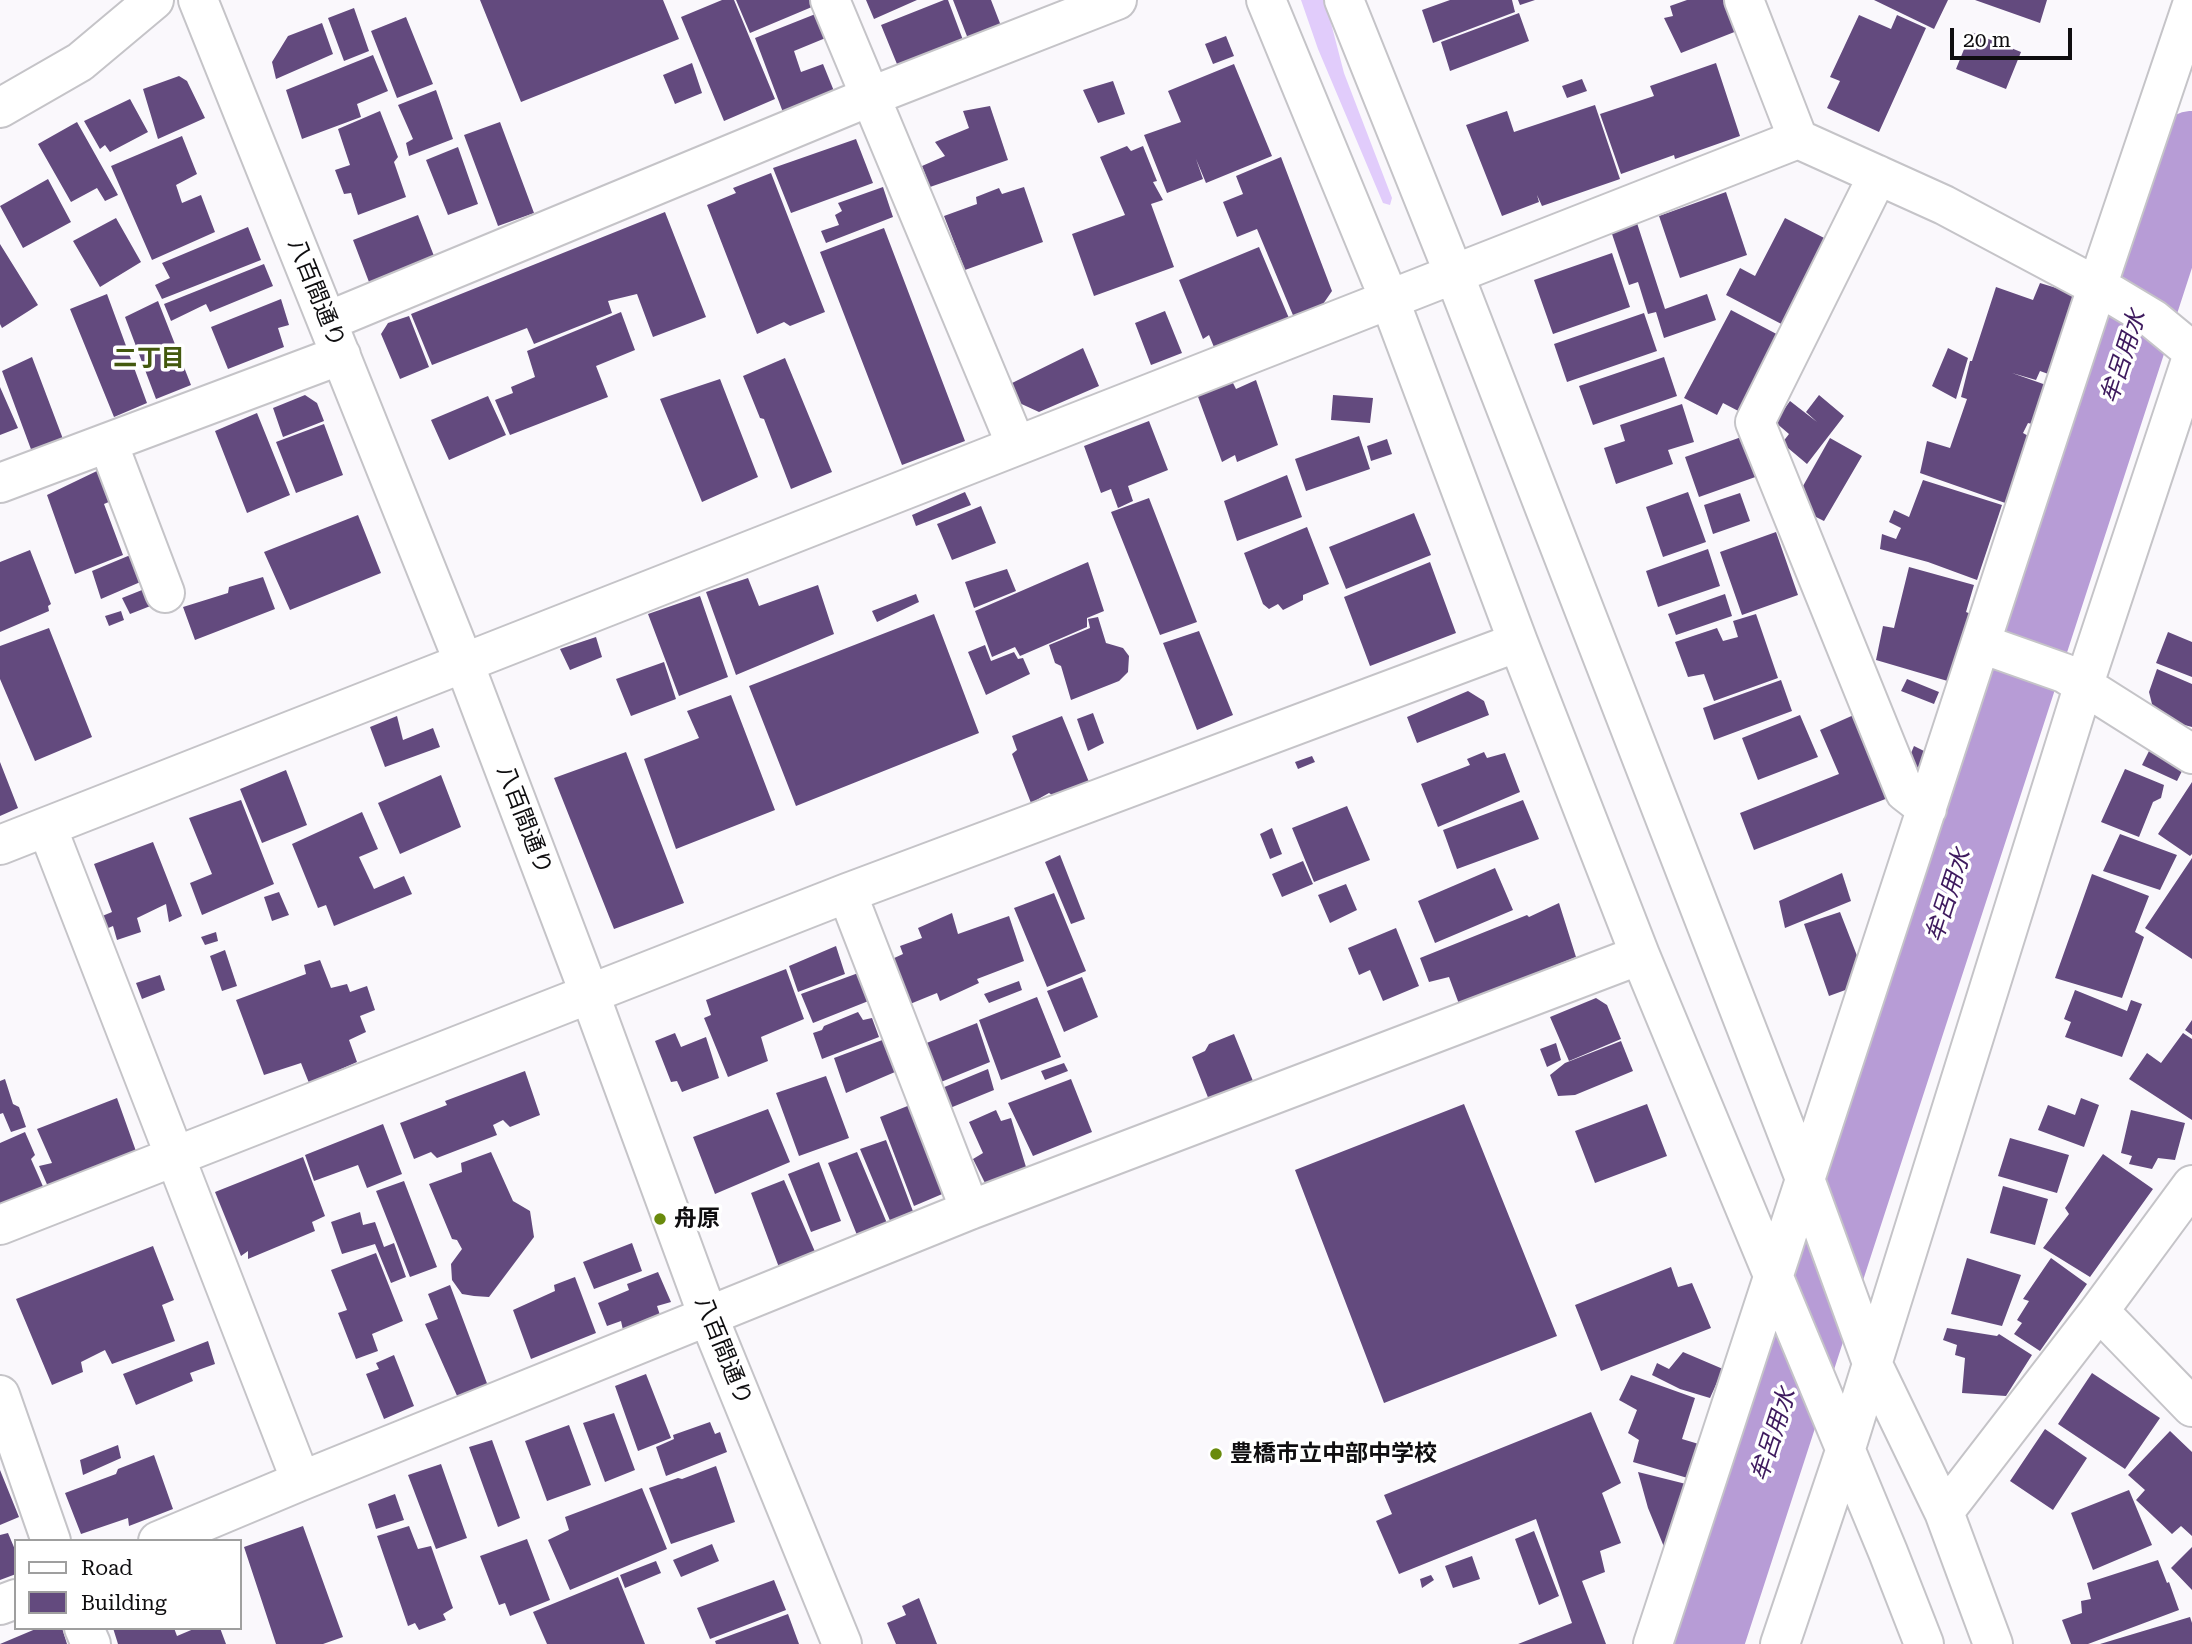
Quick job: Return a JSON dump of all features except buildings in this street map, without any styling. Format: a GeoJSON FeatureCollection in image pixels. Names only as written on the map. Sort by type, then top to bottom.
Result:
{"type":"FeatureCollection","features":[{"type":"Feature","properties":{"kind":"street"},"geometry":{"type":"LineString","coordinates":[[0,108],[80,62],[154,0]]}},
{"type":"Feature","properties":{"kind":"street","name":"八百間通り"},"geometry":{"type":"LineString","coordinates":[[198,0],[464,663],[708,1316],[842,1644]]}},
{"type":"Feature","properties":{"kind":"street"},"geometry":{"type":"LineString","coordinates":[[830,0],[1016,445]]}},
{"type":"Feature","properties":{"kind":"street"},"geometry":{"type":"LineString","coordinates":[[0,484],[108,443],[869,97],[1117,0]]}},
{"type":"Feature","properties":{"kind":"street"},"geometry":{"type":"LineString","coordinates":[[1266,0],[1390,300],[1518,642],[1640,955],[1924,1644]]}},
{"type":"Feature","properties":{"kind":"street"},"geometry":{"type":"LineString","coordinates":[[1344,0],[1454,274],[1805,1179],[1872,1363],[1944,1512],[1993,1644]]}},
{"type":"Feature","properties":{"kind":"street"},"geometry":{"type":"LineString","coordinates":[[1744,0],[1798,139],[1944,205],[2105,291],[2153,319],[2192,351]]}},
{"type":"Feature","properties":{"kind":"street"},"geometry":{"type":"LineString","coordinates":[[1653,1644],[1927,809],[1993,648],[2192,5]]}},
{"type":"Feature","properties":{"kind":"street"},"geometry":{"type":"LineString","coordinates":[[0,845],[1798,139]]}},
{"type":"Feature","properties":{"kind":"street"},"geometry":{"type":"LineString","coordinates":[[1878,175],[1755,422],[1905,792],[1927,809]]}},
{"type":"Feature","properties":{"kind":"street"},"geometry":{"type":"LineString","coordinates":[[1780,1644],[1872,1363],[2072,678],[2192,357]]}},
{"type":"Feature","properties":{"kind":"street"},"geometry":{"type":"LineString","coordinates":[[108,443],[165,593]]}},
{"type":"Feature","properties":{"kind":"street"},"geometry":{"type":"LineString","coordinates":[[0,1225],[847,893],[1518,642]]}},
{"type":"Feature","properties":{"kind":"street"},"geometry":{"type":"LineString","coordinates":[[1993,648],[2072,678],[2192,754]]}},
{"type":"Feature","properties":{"kind":"street"},"geometry":{"type":"LineString","coordinates":[[47,827],[301,1481]]}},
{"type":"Feature","properties":{"kind":"street"},"geometry":{"type":"LineString","coordinates":[[847,893],[970,1210]]}},
{"type":"Feature","properties":{"kind":"street"},"geometry":{"type":"LineString","coordinates":[[163,1539],[970,1210],[1640,955]]}},
{"type":"Feature","properties":{"kind":"street"},"geometry":{"type":"LineString","coordinates":[[1944,1512],[2192,1185]]}},
{"type":"Feature","properties":{"kind":"street"},"geometry":{"type":"LineString","coordinates":[[2099,1311],[2192,1407]]}},
{"type":"Feature","properties":{"kind":"street"},"geometry":{"type":"LineString","coordinates":[[0,1395],[50,1539]]}},
{"type":"Feature","properties":{"kind":"shaded area"},"geometry":{"type":"Polygon","coordinates":[[[1301,0],[1325,0],[1344,73],[1392,198],[1390,205],[1383,203],[1318,49],[1301,0]]]}},
{"type":"Feature","properties":{"kind":"waterway","name":"牟呂用水"},"geometry":{"type":"LineString","coordinates":[[1706,1644],[2192,148]]}},
{"type":"Feature","properties":{"kind":"place","name":"舟原"},"geometry":{"type":"Point","coordinates":[660,1219]}},
{"type":"Feature","properties":{"kind":"place","name":"豊橋市立中部中学校"},"geometry":{"type":"Point","coordinates":[1216,1454]}},
{"type":"Feature","properties":{"kind":"district","name":"二丁目"},"geometry":{"type":"Point","coordinates":[149,359]}}]}
